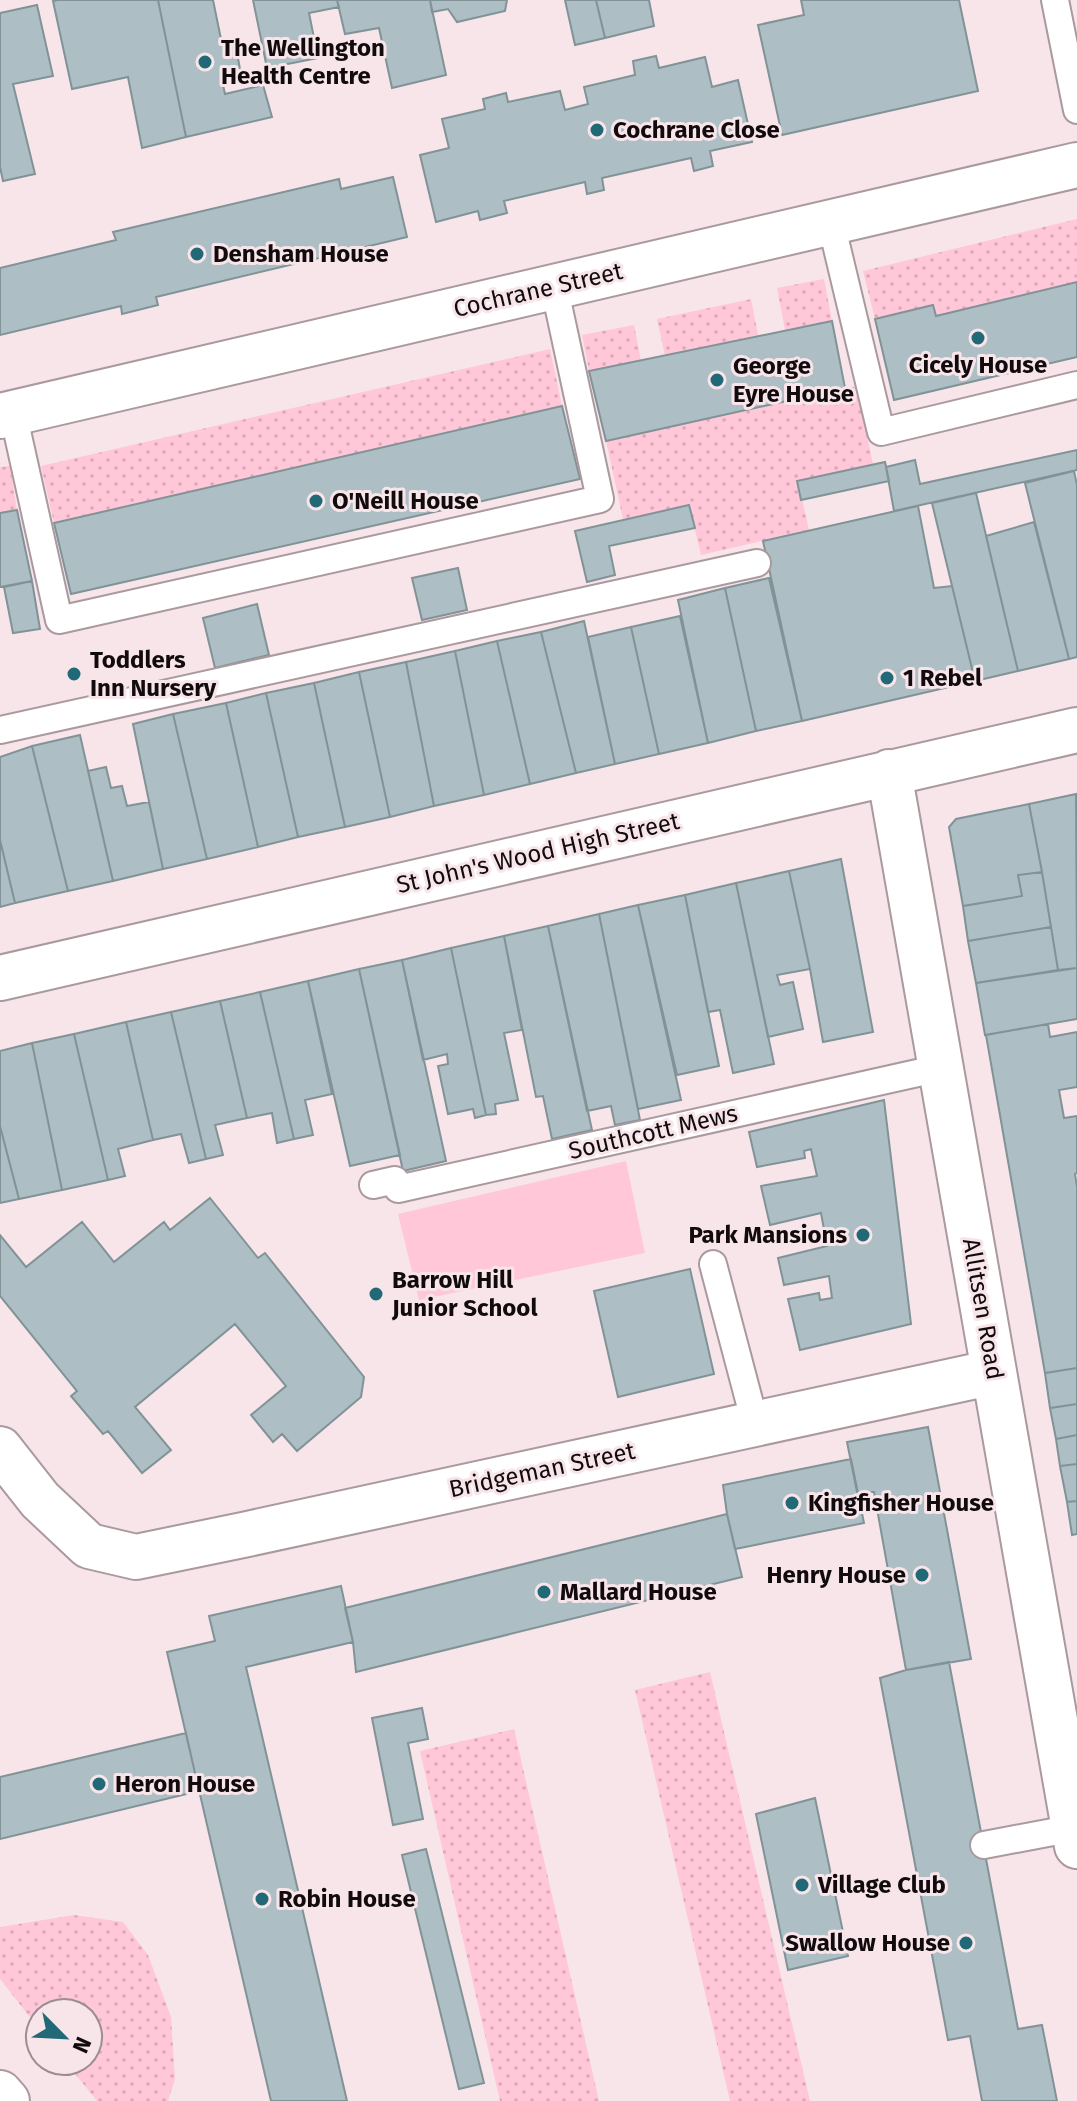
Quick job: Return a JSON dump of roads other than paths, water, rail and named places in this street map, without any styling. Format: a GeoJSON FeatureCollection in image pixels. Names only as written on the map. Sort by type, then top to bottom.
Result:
{"type":"FeatureCollection","features":[{"type":"Feature","properties":{"kind":"street","name":"Cochrane Street"},"geometry":{"type":"LineString","coordinates":[[6,415],[1077,165]]}},
{"type":"Feature","properties":{"kind":"street","name":"St John's Wood High Street"},"geometry":{"type":"LineString","coordinates":[[0,978],[1077,730]]}},
{"type":"Feature","properties":{"kind":"street","name":"Allitsen Road"},"geometry":{"type":"LineString","coordinates":[[889,772],[1076,1837]]}},
{"type":"Feature","properties":{"kind":"street","name":"Bridgeman Street"},"geometry":{"type":"LineString","coordinates":[[0,1449],[40,1500],[89,1546],[136,1557],[994,1372]]}},
{"type":"Feature","properties":{"kind":"street"},"geometry":{"type":"LineString","coordinates":[[0,2093],[7,2101]]}},
{"type":"Feature","properties":{"kind":"lane"},"geometry":{"type":"LineString","coordinates":[[1055,0],[1077,110]]}},
{"type":"Feature","properties":{"kind":"lane"},"geometry":{"type":"LineString","coordinates":[[831,223],[881,432],[1077,385]]}},
{"type":"Feature","properties":{"kind":"lane"},"geometry":{"type":"LineString","coordinates":[[6,415],[59,620],[600,499],[554,286]]}},
{"type":"Feature","properties":{"kind":"lane"},"geometry":{"type":"LineString","coordinates":[[0,730],[757,563]]}},
{"type":"Feature","properties":{"kind":"lane","name":"Southcott Mews"},"geometry":{"type":"LineString","coordinates":[[373,1185],[395,1180],[398,1189],[940,1068]]}},
{"type":"Feature","properties":{"kind":"lane"},"geometry":{"type":"LineString","coordinates":[[713,1264],[755,1423]]}},
{"type":"Feature","properties":{"kind":"lane"},"geometry":{"type":"LineString","coordinates":[[984,1845],[1076,1837]]}},
{"type":"Feature","properties":{"kind":"place","name":"The Wellington Health Centre"},"geometry":{"type":"Point","coordinates":[205,62]}},
{"type":"Feature","properties":{"kind":"place","name":"Cochrane Close"},"geometry":{"type":"Point","coordinates":[597,130]}},
{"type":"Feature","properties":{"kind":"place","name":"Densham House"},"geometry":{"type":"Point","coordinates":[197,254]}},
{"type":"Feature","properties":{"kind":"place","name":"Cicely House"},"geometry":{"type":"Point","coordinates":[978,338]}},
{"type":"Feature","properties":{"kind":"place","name":"George Eyre House"},"geometry":{"type":"Point","coordinates":[717,380]}},
{"type":"Feature","properties":{"kind":"place","name":"O'Neill House"},"geometry":{"type":"Point","coordinates":[316,501]}},
{"type":"Feature","properties":{"kind":"place","name":"Toddlers Inn Nursery"},"geometry":{"type":"Point","coordinates":[74,674]}},
{"type":"Feature","properties":{"kind":"place","name":"1 Rebel"},"geometry":{"type":"Point","coordinates":[887,678]}},
{"type":"Feature","properties":{"kind":"place","name":"Park Mansions"},"geometry":{"type":"Point","coordinates":[863,1235]}},
{"type":"Feature","properties":{"kind":"place","name":"Barrow Hill Junior School"},"geometry":{"type":"Point","coordinates":[376,1294]}},
{"type":"Feature","properties":{"kind":"place","name":"Kingfisher House"},"geometry":{"type":"Point","coordinates":[792,1503]}},
{"type":"Feature","properties":{"kind":"place","name":"Henry House"},"geometry":{"type":"Point","coordinates":[922,1575]}},
{"type":"Feature","properties":{"kind":"place","name":"Mallard House"},"geometry":{"type":"Point","coordinates":[544,1592]}},
{"type":"Feature","properties":{"kind":"place","name":"Heron House"},"geometry":{"type":"Point","coordinates":[99,1784]}},
{"type":"Feature","properties":{"kind":"place","name":"Village Club"},"geometry":{"type":"Point","coordinates":[802,1885]}},
{"type":"Feature","properties":{"kind":"place","name":"Robin House"},"geometry":{"type":"Point","coordinates":[262,1899]}},
{"type":"Feature","properties":{"kind":"place","name":"Swallow House"},"geometry":{"type":"Point","coordinates":[966,1943]}}]}
